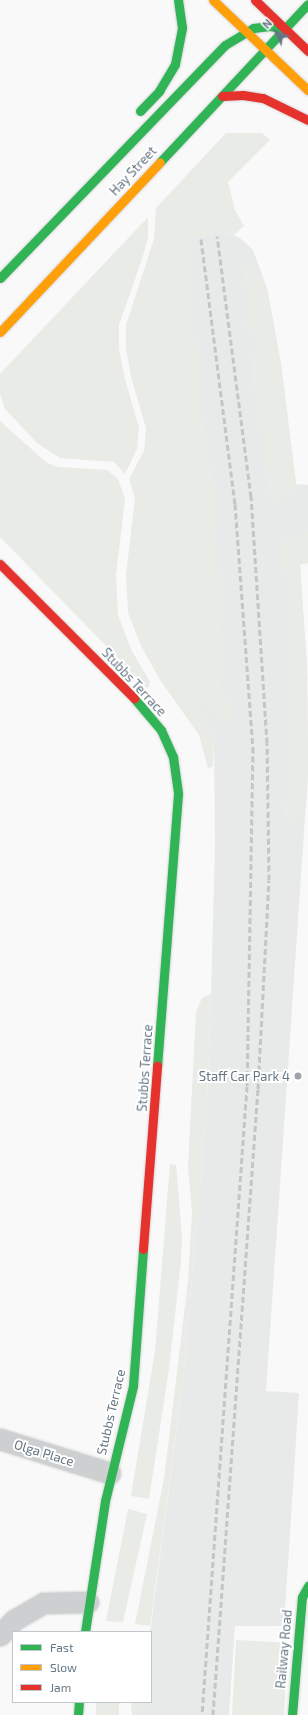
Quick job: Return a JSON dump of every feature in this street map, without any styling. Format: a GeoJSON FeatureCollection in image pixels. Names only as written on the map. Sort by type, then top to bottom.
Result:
{"type":"FeatureCollection","features":[{"type":"Feature","properties":{"kind":"main road"},"geometry":{"type":"LineString","coordinates":[[136,116],[159,91],[175,64],[182,28],[178,0]]}},
{"type":"Feature","properties":{"kind":"main road"},"geometry":{"type":"LineString","coordinates":[[213,0],[308,90]]}},
{"type":"Feature","properties":{"kind":"main road"},"geometry":{"type":"LineString","coordinates":[[255,0],[308,51]]}},
{"type":"Feature","properties":{"kind":"main road","name":"Hay Street"},"geometry":{"type":"LineString","coordinates":[[0,332],[308,4]]}},
{"type":"Feature","properties":{"kind":"main road","name":"Hay Street"},"geometry":{"type":"LineString","coordinates":[[0,278],[225,45],[246,31],[264,26],[285,29]]}},
{"type":"Feature","properties":{"kind":"main road"},"geometry":{"type":"LineString","coordinates":[[222,96],[243,95],[262,98],[308,120]]}},
{"type":"Feature","properties":{"kind":"main road"},"geometry":{"type":"LineString","coordinates":[[121,152],[128,129]]}},
{"type":"Feature","properties":{"kind":"main road","name":"Stubbs Terrace"},"geometry":{"type":"LineString","coordinates":[[1,564],[153,719],[161,730],[173,758],[178,794],[134,1378],[110,1473],[88,1602],[85,1631]]}},
{"type":"Feature","properties":{"kind":"main road","name":"Railway Road"},"geometry":{"type":"LineString","coordinates":[[292,1715],[297,1703],[296,1667],[302,1596],[308,1586]]}},
{"type":"Feature","properties":{"kind":"main road"},"geometry":{"type":"LineString","coordinates":[[296,1667],[308,1669]]}},
{"type":"Feature","properties":{"kind":"main road"},"geometry":{"type":"LineString","coordinates":[[78,1715],[79,1703]]}},
{"type":"Feature","properties":{"kind":"street","name":"Olga Place"},"geometry":{"type":"LineString","coordinates":[[0,1439],[110,1473]]}},
{"type":"Feature","properties":{"kind":"street"},"geometry":{"type":"LineString","coordinates":[[0,1635],[14,1620],[43,1603],[88,1602]]}},
{"type":"Feature","properties":{"kind":"shaded area"},"geometry":{"type":"Polygon","coordinates":[[[226,133],[262,133],[270,140],[228,182],[235,210],[244,226],[234,235],[227,232],[189,238],[193,316],[189,329],[195,337],[200,367],[199,394],[218,510],[213,536],[222,593],[221,628],[225,660],[220,686],[232,707],[231,723],[213,714],[196,698],[214,739],[213,767],[208,768],[199,735],[160,680],[141,646],[128,613],[126,575],[135,498],[129,479],[144,451],[146,428],[131,377],[126,349],[126,325],[154,239],[156,208],[226,133]]]}},
{"type":"Feature","properties":{"kind":"shaded area"},"geometry":{"type":"Polygon","coordinates":[[[148,217],[148,238],[119,325],[119,349],[125,379],[139,428],[137,449],[125,474],[114,462],[60,458],[37,443],[5,409],[0,394],[0,374],[148,217]]]}},
{"type":"Feature","properties":{"kind":"shaded area"},"geometry":{"type":"Polygon","coordinates":[[[227,232],[240,238],[253,250],[267,288],[281,364],[296,484],[308,485],[308,561],[300,565],[307,668],[308,773],[266,1391],[299,1393],[284,1626],[235,1626],[229,1715],[141,1715],[142,1703],[152,1703],[152,1631],[150,1631],[183,1382],[207,1105],[211,994],[215,847],[214,740],[195,697],[176,472],[189,238],[227,232]]]}},
{"type":"Feature","properties":{"kind":"shaded area"},"geometry":{"type":"Polygon","coordinates":[[[253,265],[267,288],[281,364],[296,484],[289,495],[270,504],[264,446],[252,383],[252,354],[258,338],[242,320],[249,312],[242,269],[253,265]]]}},
{"type":"Feature","properties":{"kind":"shaded area"},"geometry":{"type":"Polygon","coordinates":[[[0,421],[47,463],[58,467],[107,470],[118,479],[125,499],[116,575],[118,615],[132,651],[150,682],[148,689],[0,537],[0,421]]]}},
{"type":"Feature","properties":{"kind":"shaded area"},"geometry":{"type":"Polygon","coordinates":[[[308,533],[308,563],[300,565],[307,668],[308,773],[306,806],[297,822],[283,818],[290,768],[287,580],[277,552],[288,534],[308,533]]]}},
{"type":"Feature","properties":{"kind":"shaded area"},"geometry":{"type":"Polygon","coordinates":[[[211,994],[207,1105],[183,1382],[150,1626],[135,1624],[164,1479],[188,1281],[192,1212],[188,1167],[196,1012],[202,998],[211,994]]]}},
{"type":"Feature","properties":{"kind":"shaded area"},"geometry":{"type":"Polygon","coordinates":[[[170,1164],[176,1165],[182,1236],[181,1261],[169,1369],[149,1499],[131,1496],[155,1351],[170,1164]]]}},
{"type":"Feature","properties":{"kind":"shaded area"},"geometry":{"type":"Polygon","coordinates":[[[128,1509],[147,1514],[123,1622],[106,1621],[128,1509]]]}},
{"type":"Feature","properties":{"kind":"shaded area"},"geometry":{"type":"Polygon","coordinates":[[[236,1640],[288,1643],[284,1715],[232,1715],[236,1640]]]}},
{"type":"Feature","properties":{"kind":"shaded area"},"geometry":{"type":"Polygon","coordinates":[[[96,1703],[119,1703],[119,1715],[96,1715],[96,1703]]]}},
{"type":"Feature","properties":{"kind":"shaded area"},"geometry":{"type":"Polygon","coordinates":[[[131,1703],[142,1703],[141,1715],[132,1715],[131,1703]]]}},
{"type":"Feature","properties":{"kind":"railway"},"geometry":{"type":"LineString","coordinates":[[213,1715],[258,1089],[269,880],[267,743],[251,497],[217,236]]}},
{"type":"Feature","properties":{"kind":"railway"},"geometry":{"type":"LineString","coordinates":[[201,239],[235,504],[253,747],[247,1086],[202,1715]]}},
{"type":"Feature","properties":{"kind":"traffic: fast"},"geometry":{"type":"LineString","coordinates":[[140,111],[159,91],[175,64],[182,28],[178,0]]}},
{"type":"Feature","properties":{"kind":"traffic: fast"},"geometry":{"type":"LineString","coordinates":[[160,162],[308,4]]}},
{"type":"Feature","properties":{"kind":"traffic: fast"},"geometry":{"type":"LineString","coordinates":[[0,278],[225,45],[253,28],[270,26],[285,29]]}},
{"type":"Feature","properties":{"kind":"traffic: fast"},"geometry":{"type":"LineString","coordinates":[[134,698],[161,730],[173,757],[178,794],[157,1066]]}},
{"type":"Feature","properties":{"kind":"traffic: fast"},"geometry":{"type":"LineString","coordinates":[[85,1631],[105,1501],[133,1386],[143,1249]]}},
{"type":"Feature","properties":{"kind":"traffic: fast"},"geometry":{"type":"LineString","coordinates":[[292,1715],[302,1597],[308,1586]]}},
{"type":"Feature","properties":{"kind":"traffic: fast"},"geometry":{"type":"LineString","coordinates":[[78,1715],[79,1703]]}},
{"type":"Feature","properties":{"kind":"traffic: slow"},"geometry":{"type":"LineString","coordinates":[[213,0],[308,90]]}},
{"type":"Feature","properties":{"kind":"traffic: slow"},"geometry":{"type":"LineString","coordinates":[[0,332],[160,162]]}},
{"type":"Feature","properties":{"kind":"traffic: jam"},"geometry":{"type":"LineString","coordinates":[[255,0],[308,51]]}},
{"type":"Feature","properties":{"kind":"traffic: jam"},"geometry":{"type":"LineString","coordinates":[[222,96],[243,95],[263,98],[308,120]]}},
{"type":"Feature","properties":{"kind":"traffic: jam"},"geometry":{"type":"LineString","coordinates":[[0,564],[134,698]]}},
{"type":"Feature","properties":{"kind":"traffic: jam"},"geometry":{"type":"LineString","coordinates":[[143,1249],[157,1066]]}},
{"type":"Feature","properties":{"kind":"place","name":"Staff Car Park 4"},"geometry":{"type":"Point","coordinates":[298,1076]}}]}
